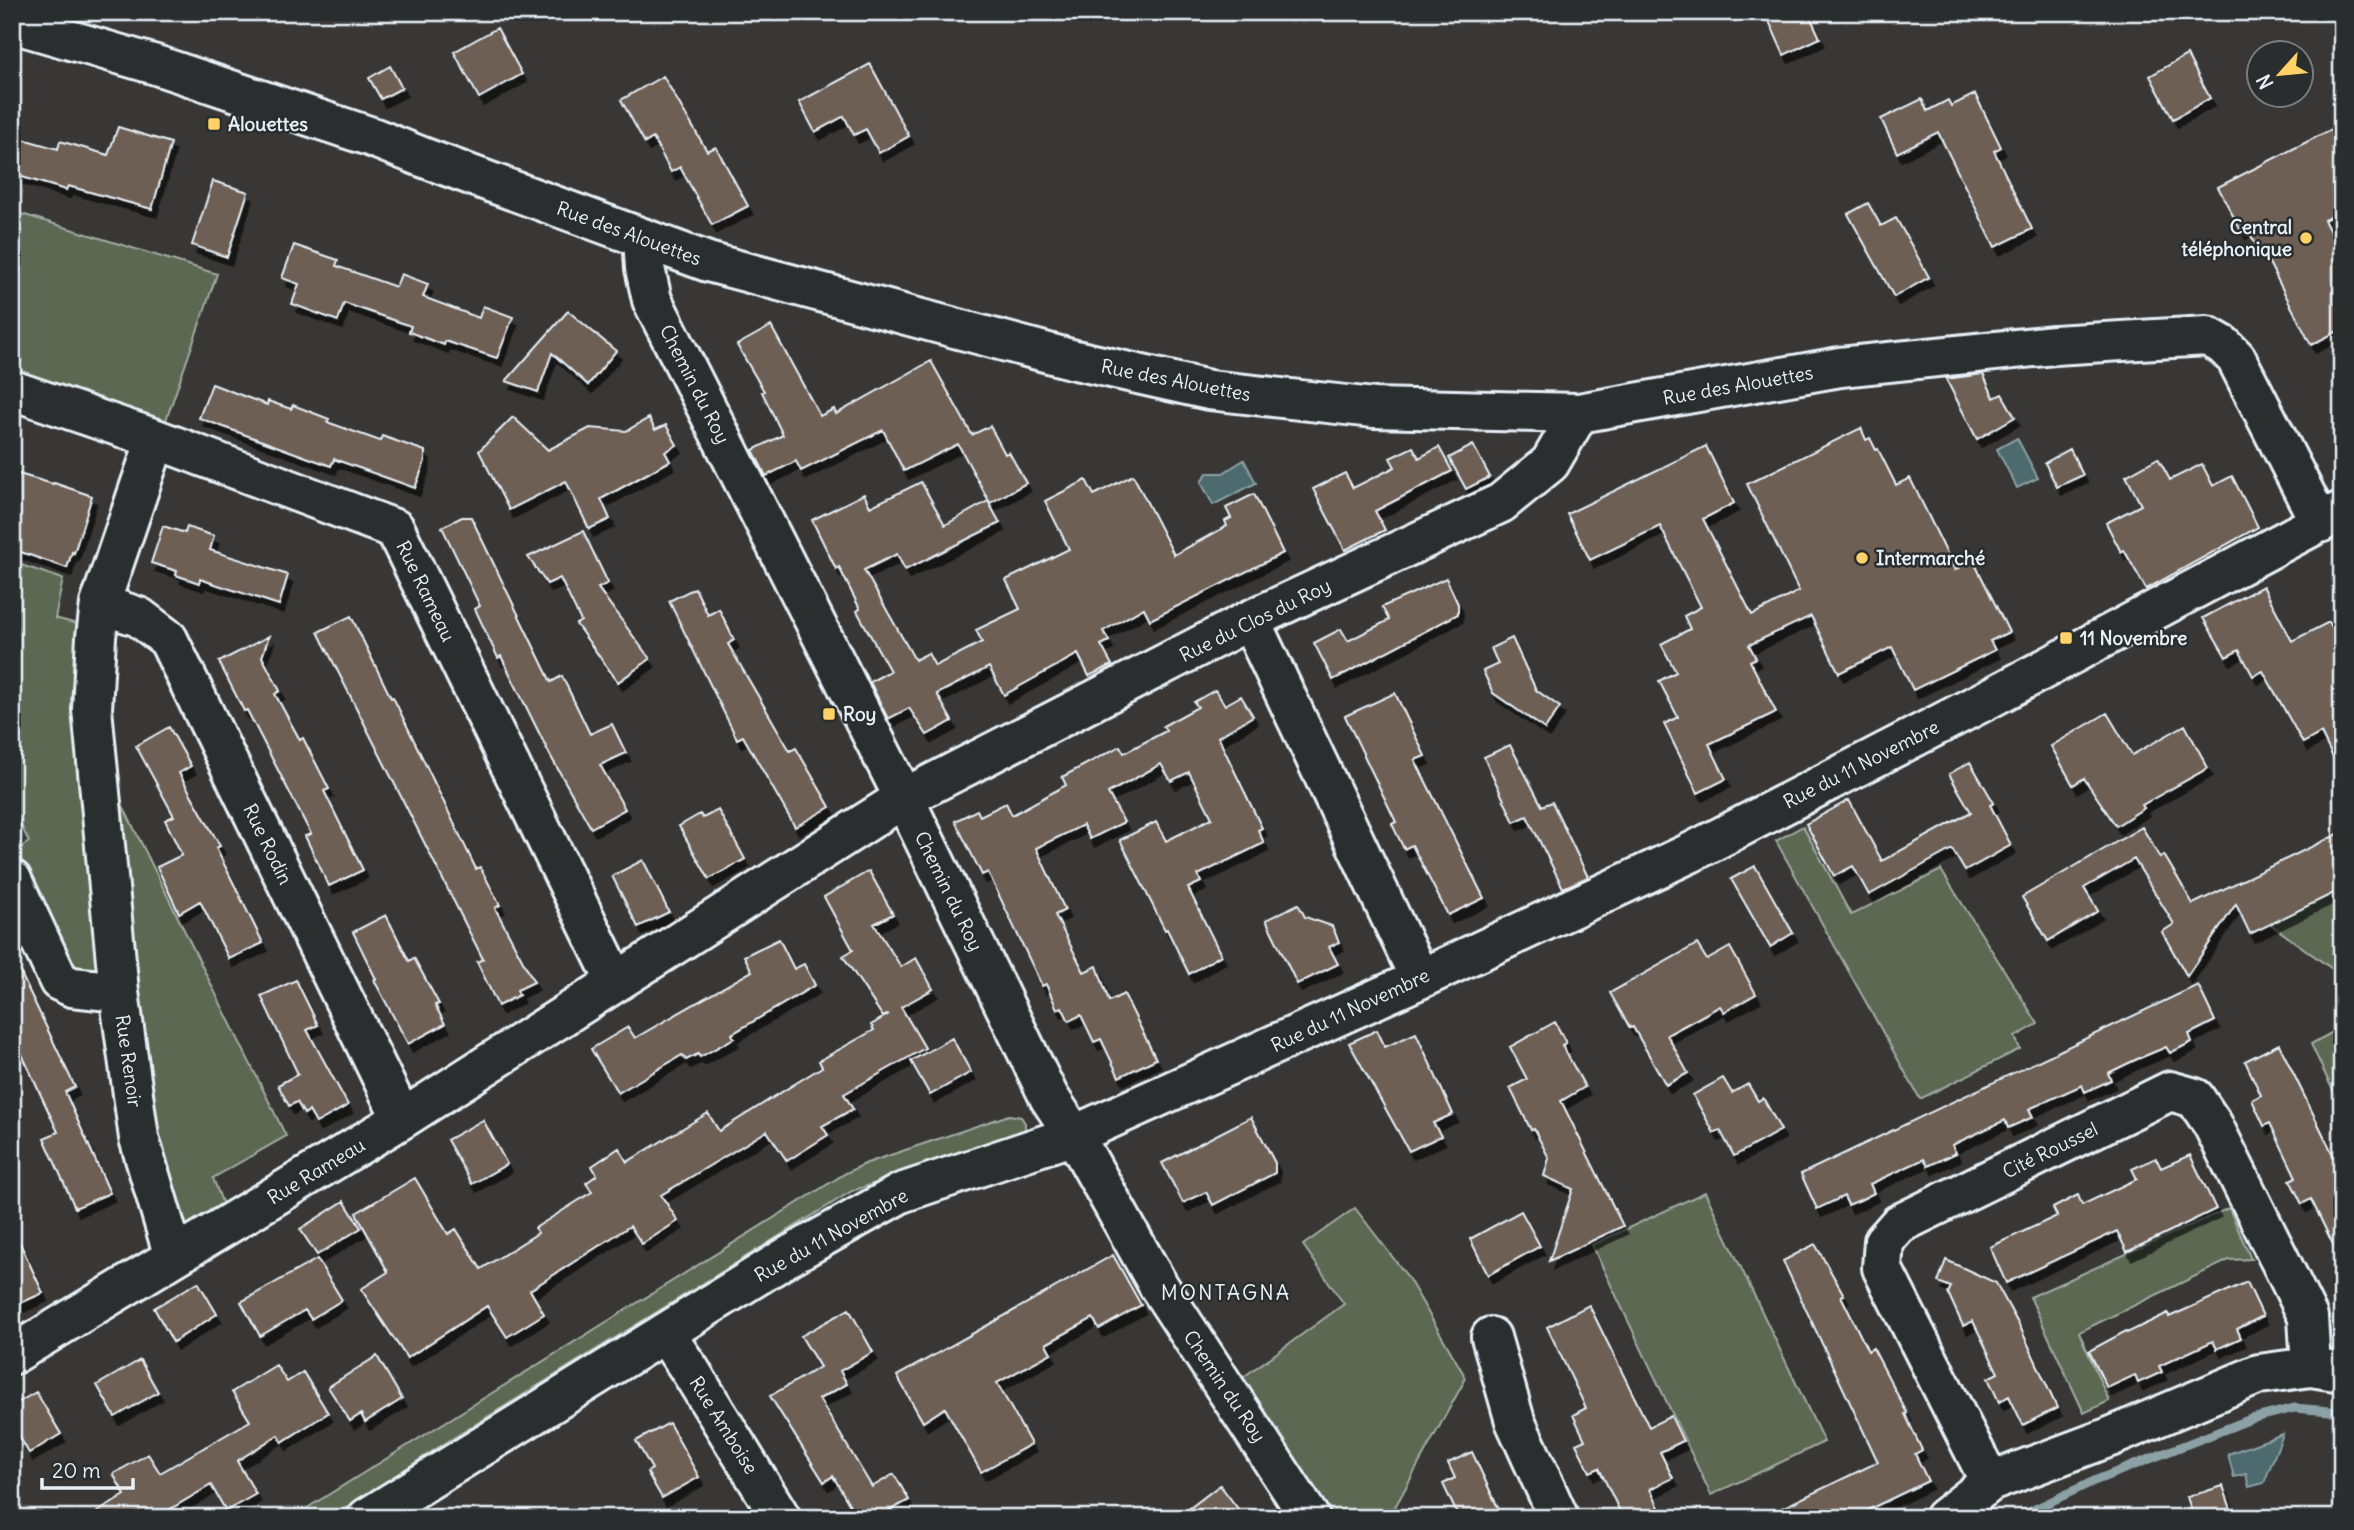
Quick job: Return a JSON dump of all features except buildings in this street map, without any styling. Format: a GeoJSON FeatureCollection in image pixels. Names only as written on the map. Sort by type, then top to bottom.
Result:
{"type":"FeatureCollection","features":[{"type":"Feature","properties":{"kind":"street","name":"Rue des Alouettes"},"geometry":{"type":"LineString","coordinates":[[12,23],[156,65],[372,137],[643,239],[735,269],[1072,359],[1209,390],[1374,408],[1579,413],[1840,368],[2054,345],[2207,336],[2223,345],[2236,358],[2331,517]]}},
{"type":"Feature","properties":{"kind":"street","name":"Chemin du Roy"},"geometry":{"type":"LineString","coordinates":[[643,239],[645,268],[652,300],[904,798],[1049,1097],[1074,1135],[1158,1285],[1310,1518]]}},
{"type":"Feature","properties":{"kind":"street","name":"Rue Rameau"},"geometry":{"type":"LineString","coordinates":[[12,390],[156,439],[395,529],[616,982]]}},
{"type":"Feature","properties":{"kind":"street","name":"Rue du Clos du Roy"},"geometry":{"type":"LineString","coordinates":[[904,798],[1250,620],[1502,503],[1550,463],[1579,413]]}},
{"type":"Feature","properties":{"kind":"street"},"geometry":{"type":"LineString","coordinates":[[120,992],[92,709],[100,604],[156,439]]}},
{"type":"Feature","properties":{"kind":"street","name":"Rue du 11 Novembre"},"geometry":{"type":"LineString","coordinates":[[368,1518],[787,1257],[901,1193],[1074,1135],[1420,979],[1698,849],[1979,704],[2331,517]]}},
{"type":"Feature","properties":{"kind":"street","name":"Rue Rodin"},"geometry":{"type":"LineString","coordinates":[[100,604],[139,617],[168,639],[402,1119]]}},
{"type":"Feature","properties":{"kind":"street"},"geometry":{"type":"LineString","coordinates":[[1250,620],[1420,979]]}},
{"type":"Feature","properties":{"kind":"street","name":"Rue Rameau"},"geometry":{"type":"LineString","coordinates":[[12,1355],[402,1119],[904,798]]}},
{"type":"Feature","properties":{"kind":"street","name":"Rue Renoir"},"geometry":{"type":"LineString","coordinates":[[12,880],[59,981],[72,987],[120,992],[139,1138],[173,1257]]}},
{"type":"Feature","properties":{"kind":"street","name":"Cité Roussel"},"geometry":{"type":"LineString","coordinates":[[1944,1518],[1990,1482],[2110,1437],[2259,1374],[2326,1370],[2308,1317],[2219,1137],[2195,1098],[2170,1091],[1899,1224],[1884,1241],[1882,1268],[1990,1482]]}},
{"type":"Feature","properties":{"kind":"street","name":"Rue Amboise"},"geometry":{"type":"LineString","coordinates":[[665,1334],[781,1518]]}},
{"type":"Feature","properties":{"kind":"street"},"geometry":{"type":"LineString","coordinates":[[1491,1337],[1515,1421],[1559,1518]]}},
{"type":"Feature","properties":{"kind":"green space"},"geometry":{"type":"Polygon","coordinates":[[[12,211],[217,274],[165,423],[12,371],[12,211]]]}},
{"type":"Feature","properties":{"kind":"green space"},"geometry":{"type":"Polygon","coordinates":[[[12,562],[63,579],[55,618],[81,625],[105,963],[95,977],[63,966],[12,853],[29,842],[12,806],[12,562]]]}},
{"type":"Feature","properties":{"kind":"green space"},"geometry":{"type":"Polygon","coordinates":[[[119,798],[286,1136],[213,1178],[225,1210],[185,1229],[163,1184],[137,994],[119,798]]]}},
{"type":"Feature","properties":{"kind":"green space"},"geometry":{"type":"Polygon","coordinates":[[[1803,826],[1851,915],[1941,870],[2038,1024],[2015,1037],[2020,1049],[1920,1099],[1776,841],[1803,826]]]}},
{"type":"Feature","properties":{"kind":"green space"},"geometry":{"type":"Polygon","coordinates":[[[2342,889],[2342,976],[2270,924],[2342,889]]]}},
{"type":"Feature","properties":{"kind":"green space"},"geometry":{"type":"Polygon","coordinates":[[[2342,1027],[2342,1110],[2311,1044],[2342,1027]]]}},
{"type":"Feature","properties":{"kind":"green space"},"geometry":{"type":"Polygon","coordinates":[[[1009,1115],[1021,1117],[1025,1130],[1013,1137],[852,1191],[442,1445],[330,1518],[291,1518],[846,1173],[867,1163],[1009,1115]]]}},
{"type":"Feature","properties":{"kind":"green space"},"geometry":{"type":"Polygon","coordinates":[[[1705,1192],[1824,1442],[1711,1495],[1592,1245],[1705,1192]]]}},
{"type":"Feature","properties":{"kind":"green space"},"geometry":{"type":"Polygon","coordinates":[[[1355,1208],[1407,1276],[1466,1378],[1389,1518],[1335,1518],[1242,1378],[1344,1304],[1303,1245],[1355,1208]]]}},
{"type":"Feature","properties":{"kind":"green space"},"geometry":{"type":"Polygon","coordinates":[[[2229,1208],[2251,1259],[2229,1260],[2079,1332],[2109,1401],[2084,1413],[2030,1297],[2229,1208]]]}},
{"type":"Feature","properties":{"kind":"water"},"geometry":{"type":"Polygon","coordinates":[[[2017,438],[2038,478],[2017,488],[1997,449],[2017,438]]]}},
{"type":"Feature","properties":{"kind":"water"},"geometry":{"type":"Polygon","coordinates":[[[1244,460],[1256,483],[1213,505],[1201,482],[1207,473],[1223,473],[1244,460]]]}},
{"type":"Feature","properties":{"kind":"water"},"geometry":{"type":"Polygon","coordinates":[[[2283,1434],[2264,1483],[2249,1487],[2246,1474],[2234,1477],[2228,1454],[2283,1434]]]}},
{"type":"Feature","properties":{"kind":"waterway"},"geometry":{"type":"LineString","coordinates":[[2022,1518],[2094,1481],[2251,1419],[2294,1408],[2342,1412]]}},
{"type":"Feature","properties":{"kind":"place","name":"Alouettes"},"geometry":{"type":"Point","coordinates":[214,124]}},
{"type":"Feature","properties":{"kind":"place","name":"Central téléphonique"},"geometry":{"type":"Point","coordinates":[2306,238]}},
{"type":"Feature","properties":{"kind":"place","name":"Intermarché"},"geometry":{"type":"Point","coordinates":[1862,558]}},
{"type":"Feature","properties":{"kind":"place","name":"11 Novembre"},"geometry":{"type":"Point","coordinates":[2066,638]}},
{"type":"Feature","properties":{"kind":"place","name":"Roy"},"geometry":{"type":"Point","coordinates":[829,714]}},
{"type":"Feature","properties":{"kind":"district","name":"MONTAGNA"},"geometry":{"type":"Point","coordinates":[1226,1293]}}]}
